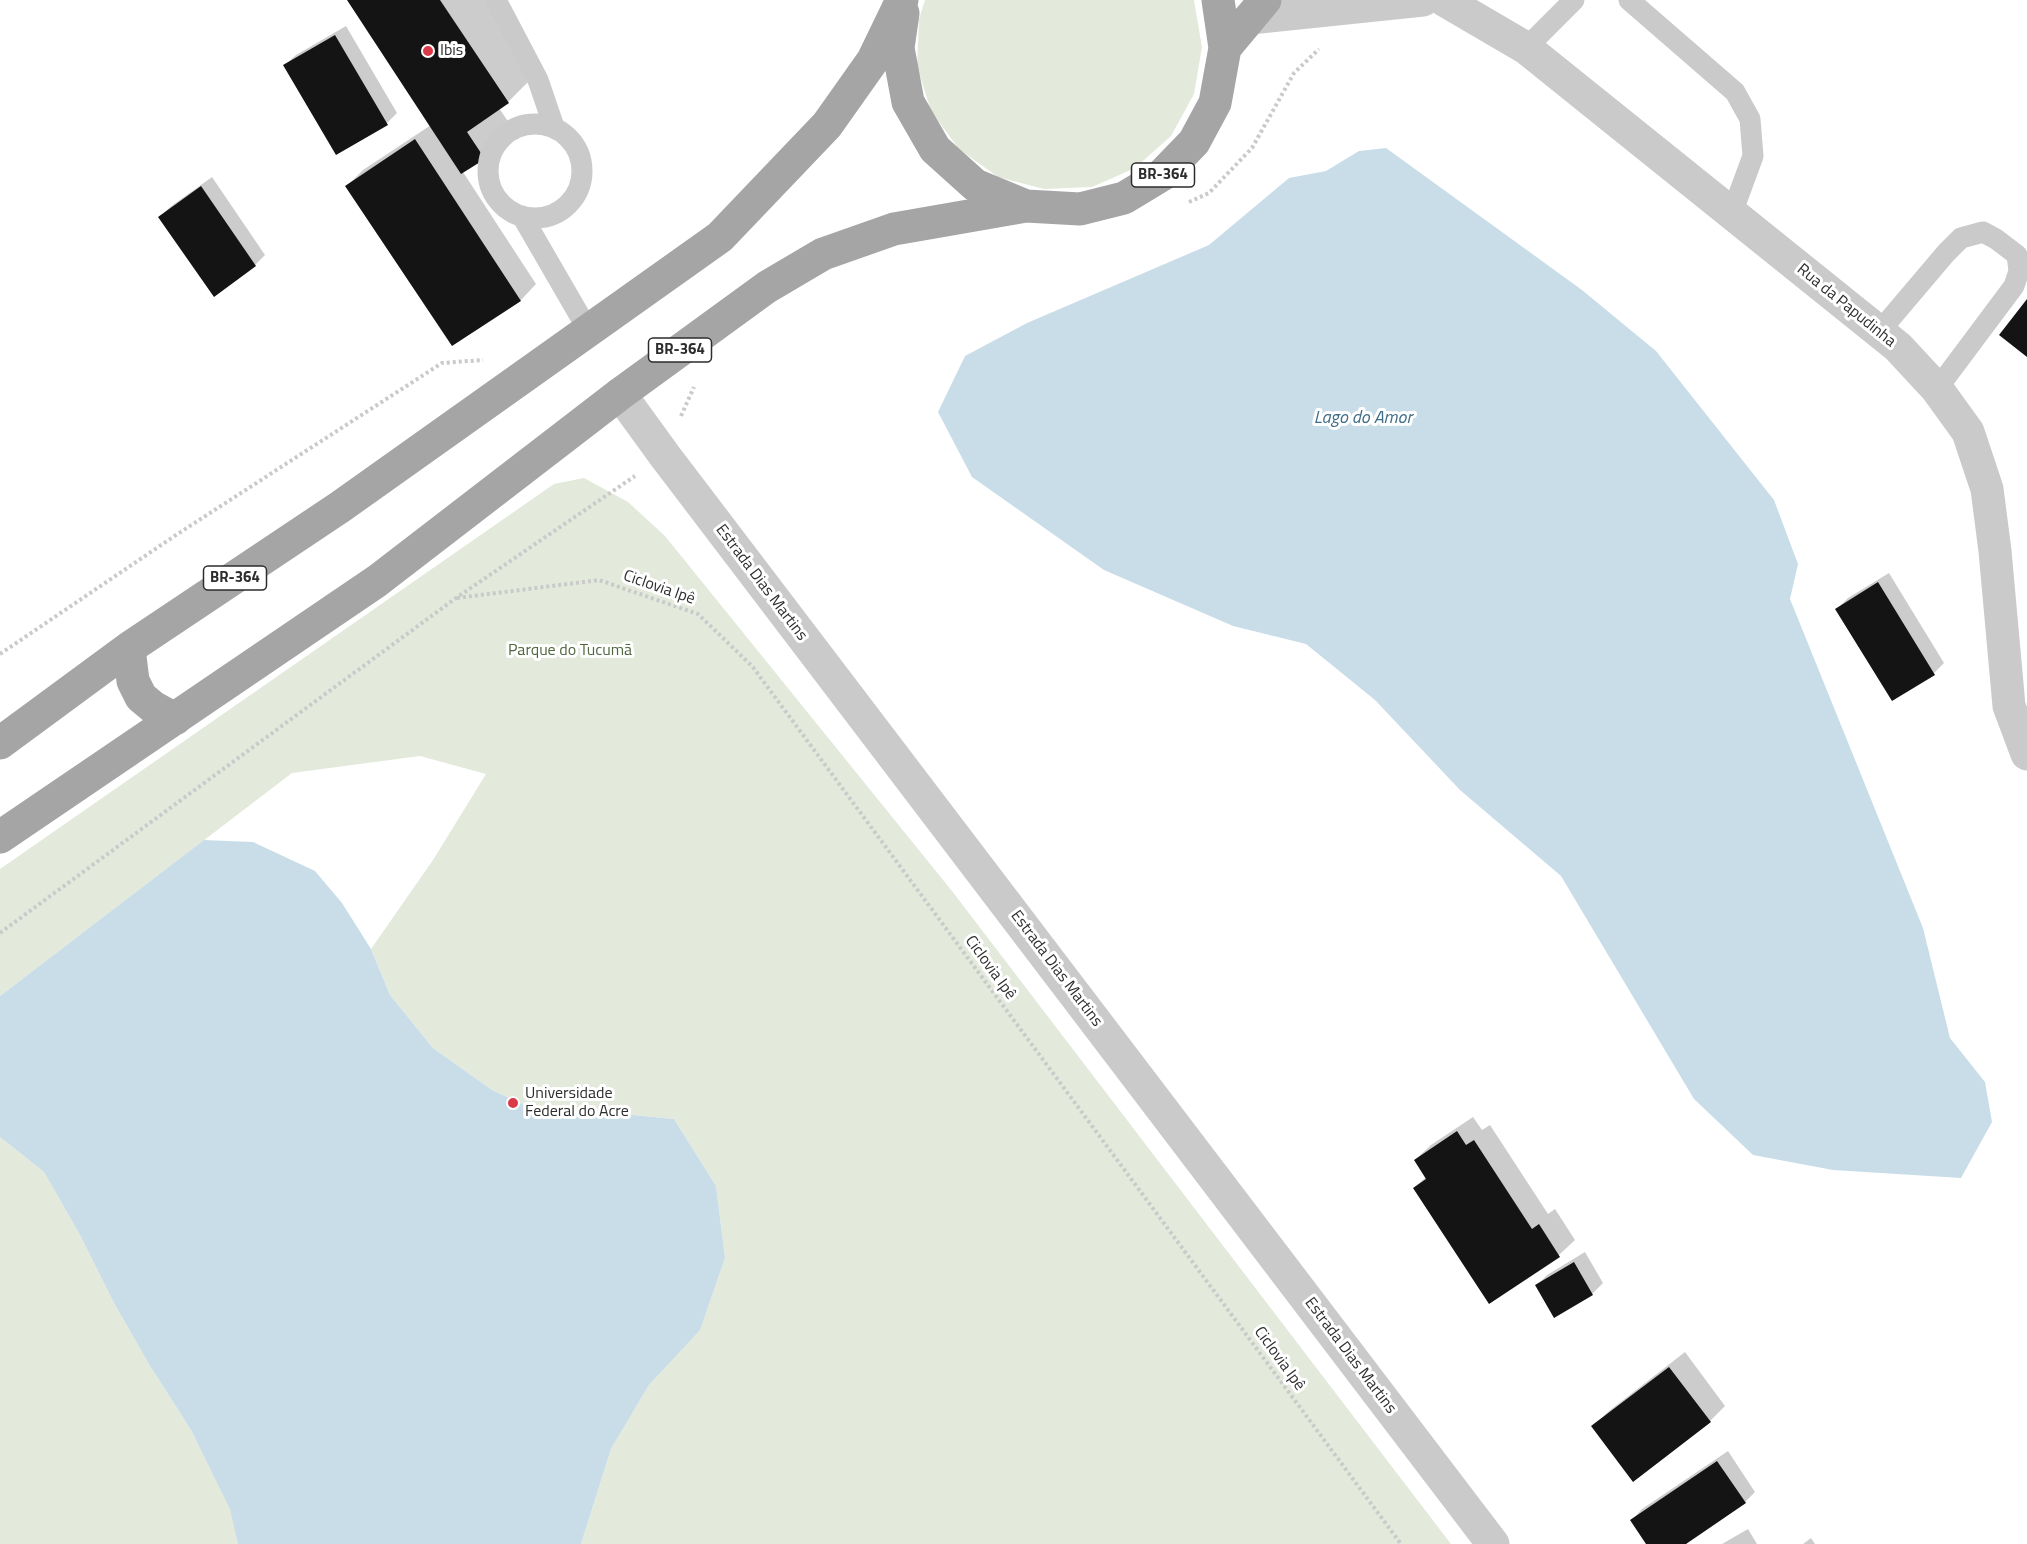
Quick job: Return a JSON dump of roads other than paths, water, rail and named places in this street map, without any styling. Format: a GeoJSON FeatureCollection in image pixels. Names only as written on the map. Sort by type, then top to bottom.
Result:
{"type":"FeatureCollection","features":[{"type":"Feature","properties":{"kind":"main road","name":"BR-364"},"geometry":{"type":"LineString","coordinates":[[903,0],[898,48],[908,102],[935,149],[975,185],[1026,206]]}},
{"type":"Feature","properties":{"kind":"main road","name":"BR-364"},"geometry":{"type":"LineString","coordinates":[[0,743],[129,648],[340,507],[720,237],[827,124],[873,60],[903,0]]}},
{"type":"Feature","properties":{"kind":"main road","name":"BR-364"},"geometry":{"type":"LineString","coordinates":[[0,837],[377,581],[620,393],[767,287],[824,254],[894,230],[1026,206],[1080,209],[1124,198],[1162,175],[1194,142],[1215,103],[1225,48],[1218,0]]}},
{"type":"Feature","properties":{"kind":"main road","name":"BR-364"},"geometry":{"type":"LineString","coordinates":[[1225,48],[1258,9]]}},
{"type":"Feature","properties":{"kind":"main road"},"geometry":{"type":"LineString","coordinates":[[129,648],[133,681],[141,697],[153,707],[175,719]]}},
{"type":"Feature","properties":{"kind":"street"},"geometry":{"type":"LineString","coordinates":[[1258,9],[1423,0]]}},
{"type":"Feature","properties":{"kind":"street","name":"Rua da Papudinha"},"geometry":{"type":"LineString","coordinates":[[1444,0],[1527,48],[1898,347],[1937,389],[1968,432],[1987,489],[2009,706],[2027,754]]}},
{"type":"Feature","properties":{"kind":"street","name":"Estrada Dias Martins"},"geometry":{"type":"LineString","coordinates":[[620,393],[665,456],[1493,1544]]}},
{"type":"Feature","properties":{"kind":"lane"},"geometry":{"type":"LineString","coordinates":[[495,0],[538,80],[554,127]]}},
{"type":"Feature","properties":{"kind":"lane"},"geometry":{"type":"LineString","coordinates":[[1527,48],[1574,0]]}},
{"type":"Feature","properties":{"kind":"lane"},"geometry":{"type":"LineString","coordinates":[[1629,0],[1735,92],[1750,118],[1753,156],[1732,213]]}},
{"type":"Feature","properties":{"kind":"lane"},"geometry":{"type":"LineString","coordinates":[[538,123],[554,127],[567,136],[577,149],[582,165],[581,181],[574,197],[563,209],[549,216],[532,218],[522,216],[502,206],[493,192],[488,176],[489,160],[495,144],[507,132],[521,125],[538,123]]}},
{"type":"Feature","properties":{"kind":"lane"},"geometry":{"type":"LineString","coordinates":[[522,216],[588,330]]}},
{"type":"Feature","properties":{"kind":"lane"},"geometry":{"type":"LineString","coordinates":[[1879,332],[1961,238],[1983,232],[2017,255],[2019,271],[2014,286],[1937,389]]}},
{"type":"Feature","properties":{"kind":"water","name":"Lago do Amor"},"geometry":{"type":"Polygon","coordinates":[[[1386,148],[1582,290],[1656,351],[1774,500],[1798,564],[1790,599],[1923,928],[1950,1038],[1985,1082],[1992,1122],[1961,1178],[1833,1170],[1753,1155],[1694,1099],[1561,876],[1460,790],[1375,700],[1306,644],[1233,626],[1104,570],[972,477],[938,412],[965,356],[1027,323],[1209,245],[1289,178],[1326,171],[1359,151],[1386,148]]]}},
{"type":"Feature","properties":{"kind":"water"},"geometry":{"type":"Polygon","coordinates":[[[204,840],[253,842],[315,871],[342,903],[371,949],[390,995],[433,1048],[492,1090],[544,1114],[603,1112],[674,1119],[716,1186],[725,1258],[700,1330],[649,1385],[611,1449],[581,1544],[238,1544],[230,1509],[191,1430],[150,1366],[114,1303],[80,1235],[44,1172],[0,1137],[0,996],[204,840]]]}},
{"type":"Feature","properties":{"kind":"place","name":"Ibis"},"geometry":{"type":"Point","coordinates":[428,51]}},
{"type":"Feature","properties":{"kind":"place","name":"Universidade Federal do Acre"},"geometry":{"type":"Point","coordinates":[513,1103]}},
{"type":"Feature","properties":{"kind":"park label","name":"Parque do Tucumã"},"geometry":{"type":"Point","coordinates":[570,651]}}]}
